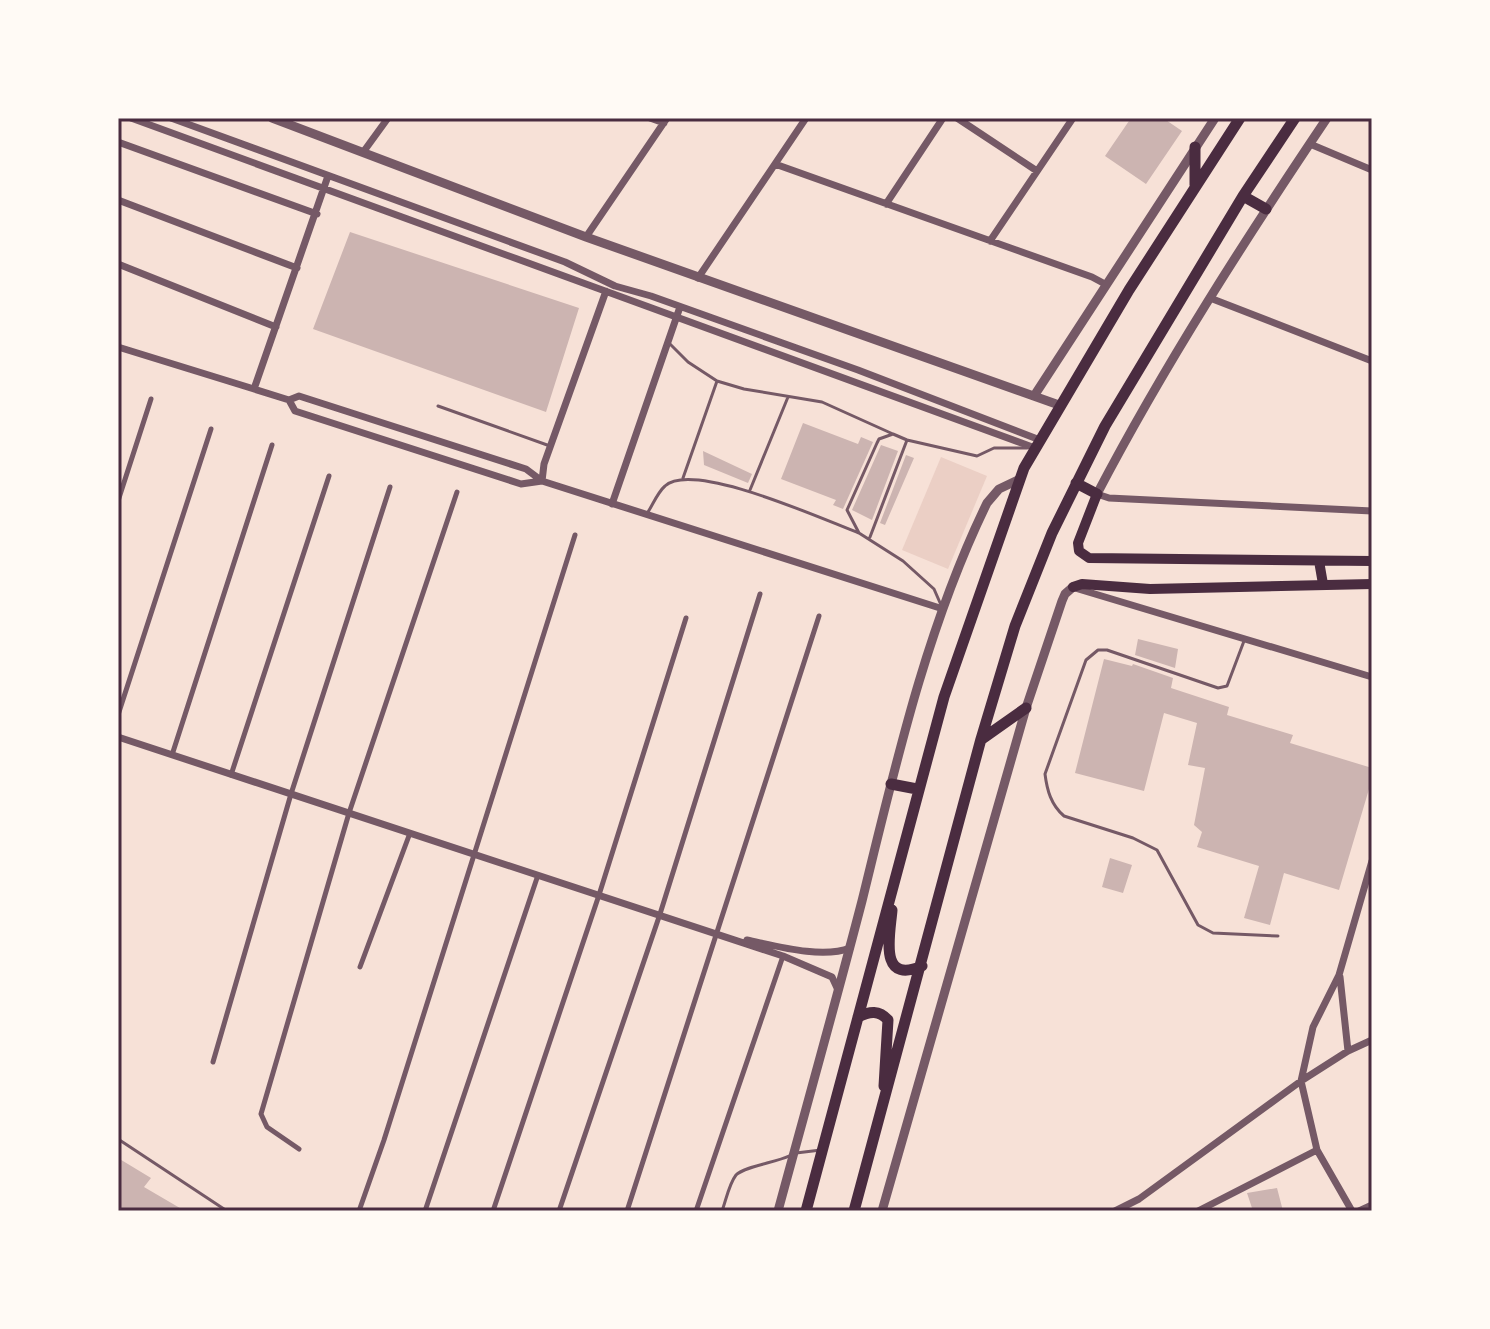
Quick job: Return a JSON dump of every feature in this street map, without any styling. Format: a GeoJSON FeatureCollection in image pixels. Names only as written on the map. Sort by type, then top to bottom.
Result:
{"type":"FeatureCollection","features":[{"type":"Feature","properties":{"kind":"highway"},"geometry":{"type":"LineString","coordinates":[[806,1211],[917,789],[958,651],[1020,479],[1059,405],[1240,118]]}},
{"type":"Feature","properties":{"kind":"highway"},"geometry":{"type":"LineString","coordinates":[[854,1211],[981,739],[1015,626],[1052,533],[1105,426],[1243,196],[1295,118]]}},
{"type":"Feature","properties":{"kind":"highway"},"geometry":{"type":"LineString","coordinates":[[1195,147],[1195,185]]}},
{"type":"Feature","properties":{"kind":"highway"},"geometry":{"type":"LineString","coordinates":[[1243,196],[1266,209]]}},
{"type":"Feature","properties":{"kind":"highway"},"geometry":{"type":"LineString","coordinates":[[1076,483],[1097,494]]}},
{"type":"Feature","properties":{"kind":"highway"},"geometry":{"type":"LineString","coordinates":[[981,739],[1026,708]]}},
{"type":"Feature","properties":{"kind":"highway"},"geometry":{"type":"LineString","coordinates":[[891,784],[917,789]]}},
{"type":"Feature","properties":{"kind":"highway"},"geometry":{"type":"LineString","coordinates":[[894,881],[888,951],[891,963],[905,971],[922,966]]}},
{"type":"Feature","properties":{"kind":"highway"},"geometry":{"type":"LineString","coordinates":[[858,1017],[875,1012],[883,1014],[888,1020],[880,1118]]}},
{"type":"Feature","properties":{"kind":"main road"},"geometry":{"type":"LineString","coordinates":[[1097,494],[1079,535],[1079,551],[1089,558],[1372,561]]}},
{"type":"Feature","properties":{"kind":"main road"},"geometry":{"type":"LineString","coordinates":[[1319,561],[1323,584]]}},
{"type":"Feature","properties":{"kind":"main road"},"geometry":{"type":"LineString","coordinates":[[1073,587],[1082,584],[1150,589],[1372,584]]}},
{"type":"Feature","properties":{"kind":"street"},"geometry":{"type":"LineString","coordinates":[[131,118],[676,319],[1037,444]]}},
{"type":"Feature","properties":{"kind":"street"},"geometry":{"type":"LineString","coordinates":[[171,118],[565,262],[608,284],[858,370],[1037,444]]}},
{"type":"Feature","properties":{"kind":"street"},"geometry":{"type":"LineString","coordinates":[[272,118],[698,278],[1059,405]]}},
{"type":"Feature","properties":{"kind":"street"},"geometry":{"type":"LineString","coordinates":[[364,151],[388,118]]}},
{"type":"Feature","properties":{"kind":"street"},"geometry":{"type":"LineString","coordinates":[[586,237],[666,120],[650,118]]}},
{"type":"Feature","properties":{"kind":"street"},"geometry":{"type":"LineString","coordinates":[[698,278],[806,118]]}},
{"type":"Feature","properties":{"kind":"street"},"geometry":{"type":"LineString","coordinates":[[886,204],[943,118]]}},
{"type":"Feature","properties":{"kind":"street"},"geometry":{"type":"LineString","coordinates":[[957,118],[1037,171]]}},
{"type":"Feature","properties":{"kind":"street"},"geometry":{"type":"LineString","coordinates":[[990,241],[1073,118]]}},
{"type":"Feature","properties":{"kind":"street"},"geometry":{"type":"LineString","coordinates":[[1034,396],[1215,118]]}},
{"type":"Feature","properties":{"kind":"street"},"geometry":{"type":"LineString","coordinates":[[1327,118],[1210,298],[1138,416],[1097,494],[1109,498],[1372,511]]}},
{"type":"Feature","properties":{"kind":"street"},"geometry":{"type":"LineString","coordinates":[[118,142],[317,214]]}},
{"type":"Feature","properties":{"kind":"street"},"geometry":{"type":"LineString","coordinates":[[1310,144],[1372,170]]}},
{"type":"Feature","properties":{"kind":"street"},"geometry":{"type":"LineString","coordinates":[[775,164],[1105,284]]}},
{"type":"Feature","properties":{"kind":"street"},"geometry":{"type":"LineString","coordinates":[[254,389],[328,176]]}},
{"type":"Feature","properties":{"kind":"street"},"geometry":{"type":"LineString","coordinates":[[118,200],[297,268]]}},
{"type":"Feature","properties":{"kind":"street"},"geometry":{"type":"LineString","coordinates":[[118,264],[276,327]]}},
{"type":"Feature","properties":{"kind":"street"},"geometry":{"type":"LineString","coordinates":[[542,481],[550,446],[608,284]]}},
{"type":"Feature","properties":{"kind":"street"},"geometry":{"type":"LineString","coordinates":[[1210,298],[1372,361]]}},
{"type":"Feature","properties":{"kind":"street"},"geometry":{"type":"LineString","coordinates":[[612,504],[680,307]]}},
{"type":"Feature","properties":{"kind":"street"},"geometry":{"type":"LineString","coordinates":[[118,347],[289,400],[299,396],[526,469],[542,481],[943,609]]}},
{"type":"Feature","properties":{"kind":"street"},"geometry":{"type":"LineString","coordinates":[[118,501],[151,399]]}},
{"type":"Feature","properties":{"kind":"street"},"geometry":{"type":"LineString","coordinates":[[289,400],[295,411],[521,484],[542,481]]}},
{"type":"Feature","properties":{"kind":"street"},"geometry":{"type":"LineString","coordinates":[[118,715],[211,429]]}},
{"type":"Feature","properties":{"kind":"street"},"geometry":{"type":"LineString","coordinates":[[172,755],[272,445]]}},
{"type":"Feature","properties":{"kind":"street"},"geometry":{"type":"LineString","coordinates":[[231,775],[329,476]]}},
{"type":"Feature","properties":{"kind":"street"},"geometry":{"type":"LineString","coordinates":[[778,1211],[839,992],[891,784],[943,609],[987,503],[999,489],[1020,479]]}},
{"type":"Feature","properties":{"kind":"street"},"geometry":{"type":"LineString","coordinates":[[213,1062],[291,794],[390,487]]}},
{"type":"Feature","properties":{"kind":"street"},"geometry":{"type":"LineString","coordinates":[[299,1149],[267,1127],[261,1114],[349,813],[457,492]]}},
{"type":"Feature","properties":{"kind":"street"},"geometry":{"type":"LineString","coordinates":[[359,1211],[575,535]]}},
{"type":"Feature","properties":{"kind":"street"},"geometry":{"type":"LineString","coordinates":[[882,1211],[1026,708],[1065,594],[1073,587],[1372,677]]}},
{"type":"Feature","properties":{"kind":"street"},"geometry":{"type":"LineString","coordinates":[[559,1211],[660,914],[760,594]]}},
{"type":"Feature","properties":{"kind":"street"},"geometry":{"type":"LineString","coordinates":[[627,1211],[819,616]]}},
{"type":"Feature","properties":{"kind":"street"},"geometry":{"type":"LineString","coordinates":[[493,1211],[599,895],[686,618]]}},
{"type":"Feature","properties":{"kind":"street"},"geometry":{"type":"LineString","coordinates":[[118,737],[783,956],[832,977],[839,992]]}},
{"type":"Feature","properties":{"kind":"street"},"geometry":{"type":"LineString","coordinates":[[360,967],[410,833]]}},
{"type":"Feature","properties":{"kind":"street"},"geometry":{"type":"LineString","coordinates":[[1352,1211],[1317,1150],[1301,1081],[1313,1027],[1339,975],[1372,861]]}},
{"type":"Feature","properties":{"kind":"street"},"geometry":{"type":"LineString","coordinates":[[425,1211],[538,875]]}},
{"type":"Feature","properties":{"kind":"street"},"geometry":{"type":"LineString","coordinates":[[717,933],[794,949],[838,953],[850,948]]}},
{"type":"Feature","properties":{"kind":"street"},"geometry":{"type":"LineString","coordinates":[[696,1211],[783,956]]}},
{"type":"Feature","properties":{"kind":"street"},"geometry":{"type":"LineString","coordinates":[[1339,975],[1348,1051]]}},
{"type":"Feature","properties":{"kind":"street"},"geometry":{"type":"LineString","coordinates":[[1115,1211],[1139,1199],[1301,1081],[1348,1051],[1372,1040]]}},
{"type":"Feature","properties":{"kind":"street"},"geometry":{"type":"LineString","coordinates":[[1198,1211],[1317,1150]]}},
{"type":"Feature","properties":{"kind":"street"},"geometry":{"type":"LineString","coordinates":[[1359,1211],[1372,1205]]}},
{"type":"Feature","properties":{"kind":"lane"},"geometry":{"type":"LineString","coordinates":[[668,342],[688,362],[717,381],[822,402],[907,440],[977,456],[994,448],[1037,444]]}},
{"type":"Feature","properties":{"kind":"lane"},"geometry":{"type":"LineString","coordinates":[[683,478],[717,381]]}},
{"type":"Feature","properties":{"kind":"lane"},"geometry":{"type":"LineString","coordinates":[[750,492],[788,397]]}},
{"type":"Feature","properties":{"kind":"lane"},"geometry":{"type":"LineString","coordinates":[[438,406],[550,446]]}},
{"type":"Feature","properties":{"kind":"lane"},"geometry":{"type":"LineString","coordinates":[[859,533],[847,510],[879,439],[893,434]]}},
{"type":"Feature","properties":{"kind":"lane"},"geometry":{"type":"LineString","coordinates":[[870,538],[907,440]]}},
{"type":"Feature","properties":{"kind":"lane"},"geometry":{"type":"LineString","coordinates":[[645,515],[666,485],[683,478],[705,480],[750,492],[870,538],[903,561],[934,589],[943,609]]}},
{"type":"Feature","properties":{"kind":"lane"},"geometry":{"type":"LineString","coordinates":[[1244,639],[1227,686],[1218,688],[1107,650],[1098,650],[1086,660],[1045,774],[1051,800],[1064,816],[1133,838],[1157,850],[1198,925],[1213,933],[1278,936]]}},
{"type":"Feature","properties":{"kind":"lane"},"geometry":{"type":"LineString","coordinates":[[118,1139],[227,1211]]}},
{"type":"Feature","properties":{"kind":"lane"},"geometry":{"type":"LineString","coordinates":[[722,1211],[739,1172],[793,1154],[821,1150]]}},
{"type":"Feature","properties":{"kind":"shaded area"},"geometry":{"type":"Polygon","coordinates":[[[941,457],[987,476],[948,569],[902,550],[941,457]]]}},
{"type":"Feature","properties":{"kind":"building"},"geometry":{"type":"Polygon","coordinates":[[[1131,118],[1163,118],[1182,131],[1146,184],[1105,156],[1131,118]]]}},
{"type":"Feature","properties":{"kind":"building"},"geometry":{"type":"Polygon","coordinates":[[[350,232],[579,308],[546,412],[313,329],[350,232]]]}},
{"type":"Feature","properties":{"kind":"building"},"geometry":{"type":"Polygon","coordinates":[[[803,423],[858,444],[861,437],[873,442],[843,509],[833,505],[836,500],[781,479],[803,423]]]}},
{"type":"Feature","properties":{"kind":"building"},"geometry":{"type":"Polygon","coordinates":[[[881,445],[898,451],[872,520],[852,510],[881,445]]]}},
{"type":"Feature","properties":{"kind":"building"},"geometry":{"type":"Polygon","coordinates":[[[703,451],[752,474],[748,483],[704,465],[703,451]]]}},
{"type":"Feature","properties":{"kind":"building"},"geometry":{"type":"Polygon","coordinates":[[[906,455],[914,458],[885,525],[880,523],[906,455]]]}},
{"type":"Feature","properties":{"kind":"building"},"geometry":{"type":"Polygon","coordinates":[[[1138,639],[1178,649],[1175,668],[1135,655],[1138,639]]]}},
{"type":"Feature","properties":{"kind":"building"},"geometry":{"type":"Polygon","coordinates":[[[1104,659],[1133,664],[1173,678],[1171,688],[1229,707],[1227,715],[1293,735],[1290,743],[1372,768],[1372,779],[1339,890],[1284,873],[1270,925],[1244,918],[1259,866],[1197,847],[1202,832],[1194,825],[1205,768],[1188,765],[1197,723],[1164,713],[1144,791],[1075,773],[1104,659]]]}},
{"type":"Feature","properties":{"kind":"building"},"geometry":{"type":"Polygon","coordinates":[[[1110,858],[1132,865],[1123,893],[1102,887],[1110,858]]]}},
{"type":"Feature","properties":{"kind":"building"},"geometry":{"type":"Polygon","coordinates":[[[118,1158],[151,1178],[144,1187],[185,1211],[118,1211],[118,1158]]]}},
{"type":"Feature","properties":{"kind":"building"},"geometry":{"type":"Polygon","coordinates":[[[1277,1188],[1283,1211],[1253,1211],[1247,1193],[1277,1188]]]}}]}
